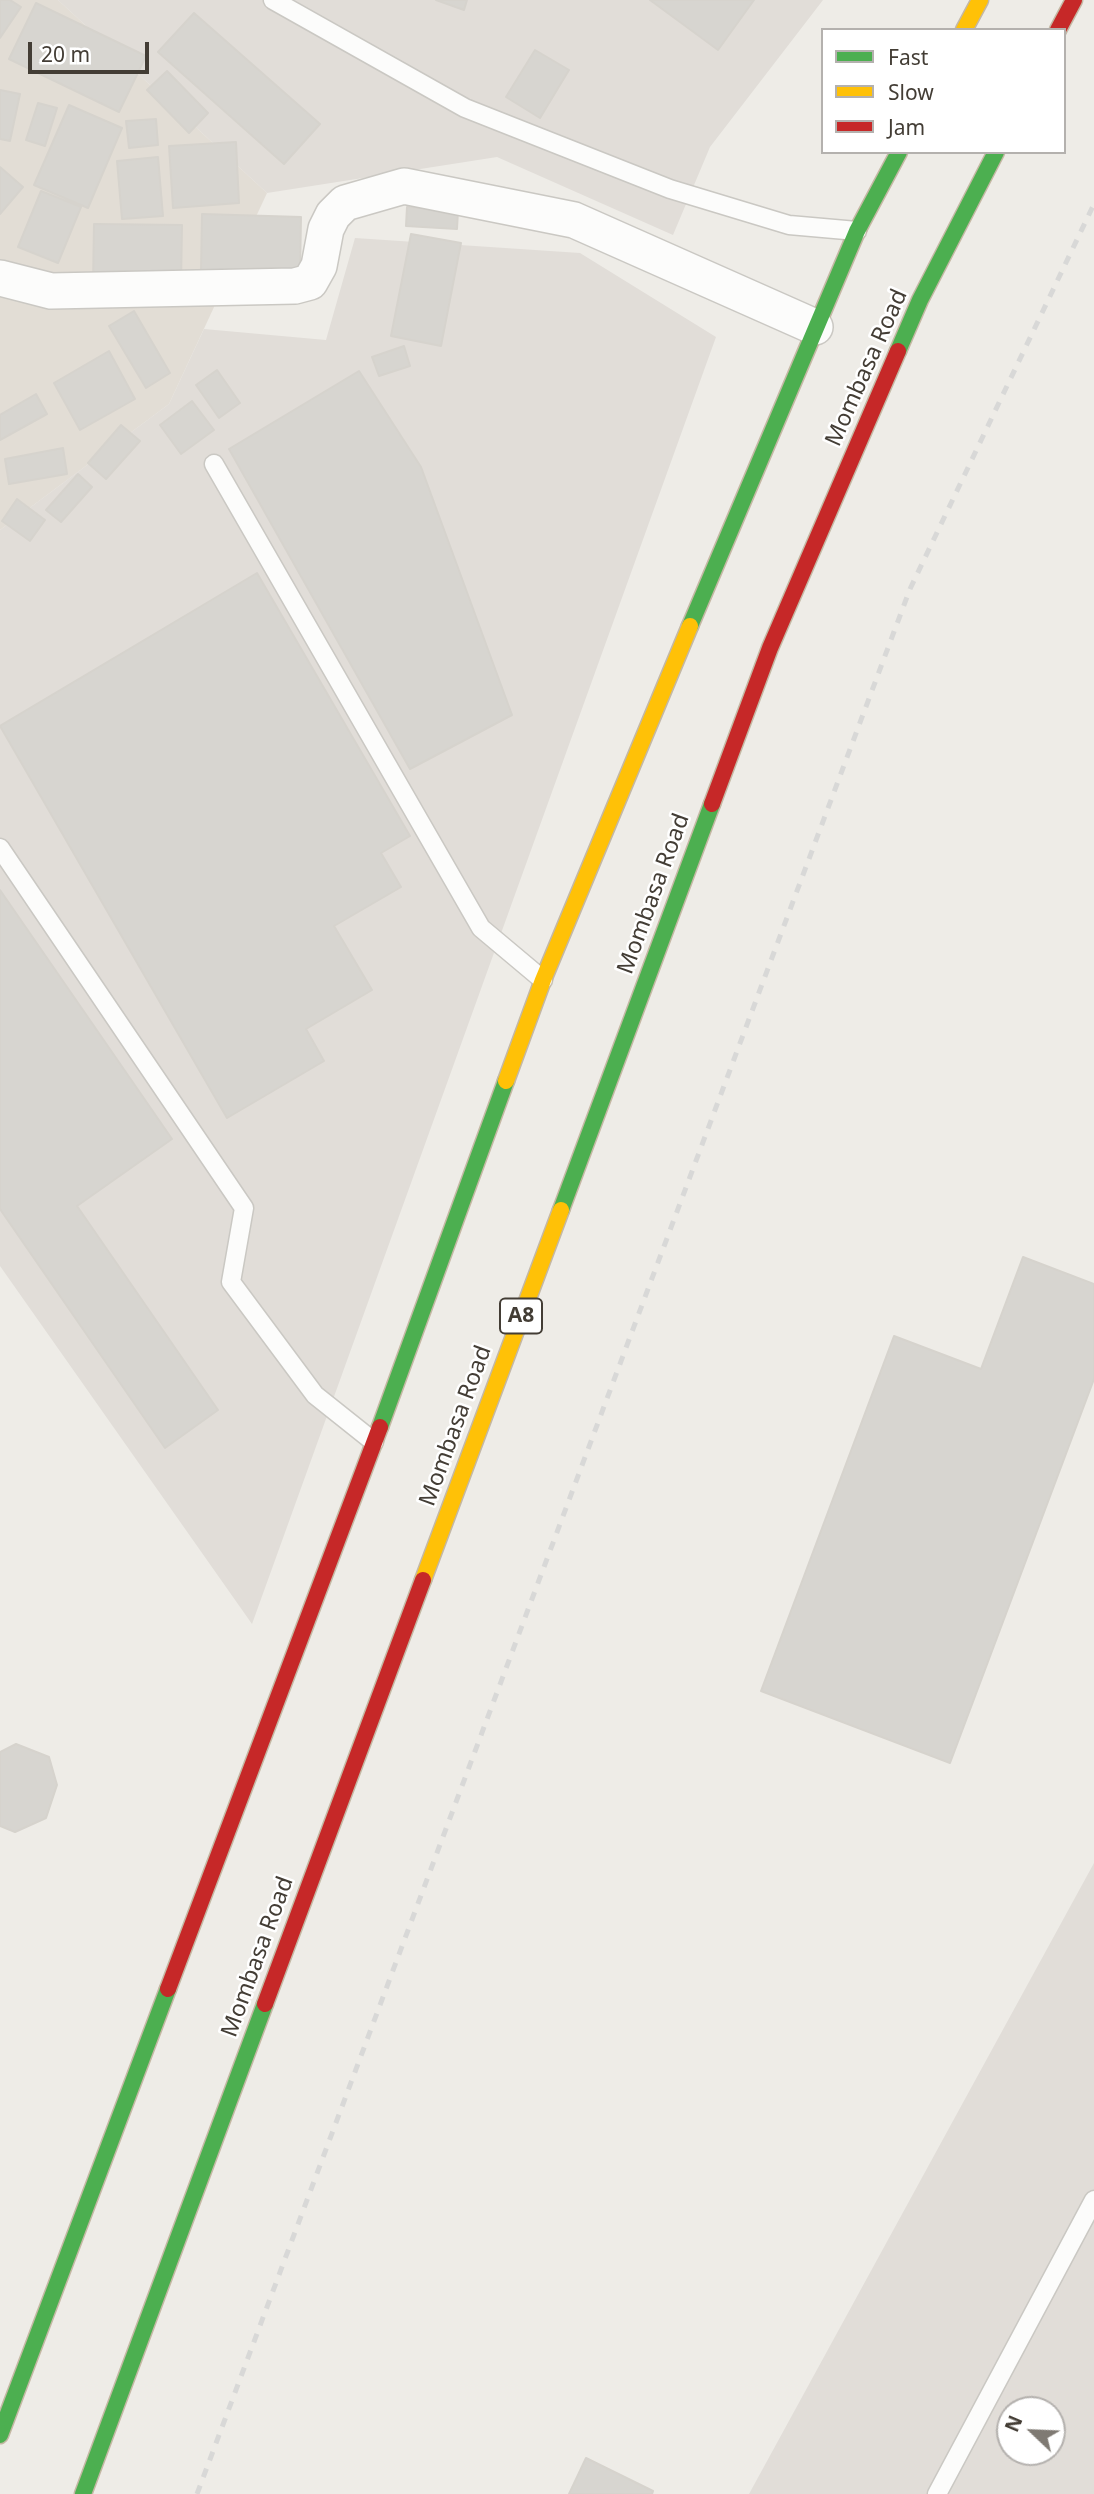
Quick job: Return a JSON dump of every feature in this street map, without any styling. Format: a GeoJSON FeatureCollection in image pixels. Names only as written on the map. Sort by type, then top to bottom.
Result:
{"type":"FeatureCollection","features":[{"type":"Feature","properties":{"kind":"highway"},"geometry":{"type":"LineString","coordinates":[[965,28],[980,0]]}},
{"type":"Feature","properties":{"kind":"highway"},"geometry":{"type":"LineString","coordinates":[[1059,28],[1074,0]]}},
{"type":"Feature","properties":{"kind":"highway"},"geometry":{"type":"LineString","coordinates":[[0,2435],[374,1442],[543,980],[815,327],[857,231],[898,154]]}},
{"type":"Feature","properties":{"kind":"highway","name":"Mombasa Road"},"geometry":{"type":"LineString","coordinates":[[83,2494],[770,648],[920,300],[995,154]]}},
{"type":"Feature","properties":{"kind":"street"},"geometry":{"type":"LineString","coordinates":[[0,278],[51,291],[295,286],[310,282],[318,266],[326,229],[333,215],[345,203],[404,186],[574,220],[815,327]]}},
{"type":"Feature","properties":{"kind":"lane"},"geometry":{"type":"LineString","coordinates":[[273,0],[478,113],[670,189],[789,225],[857,231]]}},
{"type":"Feature","properties":{"kind":"lane"},"geometry":{"type":"LineString","coordinates":[[214,464],[481,928],[543,980]]}},
{"type":"Feature","properties":{"kind":"lane"},"geometry":{"type":"LineString","coordinates":[[0,848],[244,1208],[232,1282],[315,1395],[374,1442]]}},
{"type":"Feature","properties":{"kind":"lane"},"geometry":{"type":"LineString","coordinates":[[937,2494],[1094,2200]]}},
{"type":"Feature","properties":{"kind":"shaded area"},"geometry":{"type":"Polygon","coordinates":[[[0,0],[58,0],[267,193],[169,404],[0,530],[0,0]]]}},
{"type":"Feature","properties":{"kind":"shaded area"},"geometry":{"type":"Polygon","coordinates":[[[58,0],[823,0],[710,147],[673,235],[497,157],[267,193],[58,0]]]}},
{"type":"Feature","properties":{"kind":"shaded area"},"geometry":{"type":"Polygon","coordinates":[[[355,238],[580,253],[716,337],[252,1624],[0,1266],[0,530],[169,404],[204,329],[326,340],[355,238]]]}},
{"type":"Feature","properties":{"kind":"shaded area"},"geometry":{"type":"Polygon","coordinates":[[[1094,1863],[1094,2494],[749,2494],[1094,1863]]]}},
{"type":"Feature","properties":{"kind":"building"},"geometry":{"type":"Polygon","coordinates":[[[0,0],[10,0],[21,7],[0,38],[0,0]]]}},
{"type":"Feature","properties":{"kind":"building"},"geometry":{"type":"Polygon","coordinates":[[[436,0],[467,0],[464,10],[436,0]]]}},
{"type":"Feature","properties":{"kind":"building"},"geometry":{"type":"Polygon","coordinates":[[[650,0],[754,0],[718,50],[650,0]]]}},
{"type":"Feature","properties":{"kind":"building"},"geometry":{"type":"Polygon","coordinates":[[[36,3],[146,56],[119,112],[9,59],[36,3]]]}},
{"type":"Feature","properties":{"kind":"building"},"geometry":{"type":"Polygon","coordinates":[[[194,13],[320,124],[284,164],[158,52],[194,13]]]}},
{"type":"Feature","properties":{"kind":"building"},"geometry":{"type":"Polygon","coordinates":[[[535,50],[569,70],[540,118],[506,97],[535,50]]]}},
{"type":"Feature","properties":{"kind":"building"},"geometry":{"type":"Polygon","coordinates":[[[167,71],[208,113],[189,133],[147,90],[167,71]]]}},
{"type":"Feature","properties":{"kind":"building"},"geometry":{"type":"Polygon","coordinates":[[[0,90],[20,94],[10,141],[0,139],[0,90]]]}},
{"type":"Feature","properties":{"kind":"building"},"geometry":{"type":"Polygon","coordinates":[[[38,103],[57,108],[45,146],[26,140],[38,103]]]}},
{"type":"Feature","properties":{"kind":"building"},"geometry":{"type":"Polygon","coordinates":[[[69,105],[122,128],[88,208],[34,185],[69,105]]]}},
{"type":"Feature","properties":{"kind":"building"},"geometry":{"type":"Polygon","coordinates":[[[156,119],[158,145],[129,148],[126,121],[156,119]]]}},
{"type":"Feature","properties":{"kind":"building"},"geometry":{"type":"Polygon","coordinates":[[[236,142],[239,203],[173,208],[169,146],[236,142]]]}},
{"type":"Feature","properties":{"kind":"building"},"geometry":{"type":"Polygon","coordinates":[[[158,157],[163,216],[122,219],[117,161],[158,157]]]}},
{"type":"Feature","properties":{"kind":"building"},"geometry":{"type":"Polygon","coordinates":[[[0,167],[23,187],[0,214],[0,167]]]}},
{"type":"Feature","properties":{"kind":"building"},"geometry":{"type":"Polygon","coordinates":[[[41,191],[81,207],[58,263],[18,247],[41,191]]]}},
{"type":"Feature","properties":{"kind":"building"},"geometry":{"type":"Polygon","coordinates":[[[407,207],[458,210],[457,229],[406,226],[407,207]]]}},
{"type":"Feature","properties":{"kind":"building"},"geometry":{"type":"Polygon","coordinates":[[[202,214],[301,217],[300,274],[201,272],[202,214]]]}},
{"type":"Feature","properties":{"kind":"building"},"geometry":{"type":"Polygon","coordinates":[[[94,224],[182,225],[181,285],[93,284],[94,224]]]}},
{"type":"Feature","properties":{"kind":"building"},"geometry":{"type":"Polygon","coordinates":[[[411,234],[461,243],[441,346],[391,336],[411,234]]]}},
{"type":"Feature","properties":{"kind":"building"},"geometry":{"type":"Polygon","coordinates":[[[134,311],[170,373],[146,388],[109,326],[134,311]]]}},
{"type":"Feature","properties":{"kind":"building"},"geometry":{"type":"Polygon","coordinates":[[[404,346],[410,366],[379,376],[372,357],[404,346]]]}},
{"type":"Feature","properties":{"kind":"building"},"geometry":{"type":"Polygon","coordinates":[[[109,351],[135,399],[80,430],[54,383],[109,351]]]}},
{"type":"Feature","properties":{"kind":"building"},"geometry":{"type":"Polygon","coordinates":[[[217,370],[240,403],[219,418],[196,385],[217,370]]]}},
{"type":"Feature","properties":{"kind":"building"},"geometry":{"type":"Polygon","coordinates":[[[359,371],[421,467],[512,715],[410,769],[229,449],[359,371]]]}},
{"type":"Feature","properties":{"kind":"building"},"geometry":{"type":"Polygon","coordinates":[[[36,394],[47,414],[0,440],[0,415],[36,394]]]}},
{"type":"Feature","properties":{"kind":"building"},"geometry":{"type":"Polygon","coordinates":[[[192,401],[214,430],[181,454],[160,425],[192,401]]]}},
{"type":"Feature","properties":{"kind":"building"},"geometry":{"type":"Polygon","coordinates":[[[121,425],[140,441],[106,479],[88,463],[121,425]]]}},
{"type":"Feature","properties":{"kind":"building"},"geometry":{"type":"Polygon","coordinates":[[[63,448],[67,474],[9,484],[5,459],[63,448]]]}},
{"type":"Feature","properties":{"kind":"building"},"geometry":{"type":"Polygon","coordinates":[[[78,474],[92,487],[61,522],[46,510],[78,474]]]}},
{"type":"Feature","properties":{"kind":"building"},"geometry":{"type":"Polygon","coordinates":[[[17,499],[45,520],[30,541],[2,521],[17,499]]]}},
{"type":"Feature","properties":{"kind":"building"},"geometry":{"type":"Polygon","coordinates":[[[257,573],[410,836],[381,853],[401,887],[334,926],[372,990],[306,1029],[324,1061],[227,1118],[0,726],[257,573]]]}},
{"type":"Feature","properties":{"kind":"building"},"geometry":{"type":"Polygon","coordinates":[[[0,890],[172,1139],[77,1206],[218,1410],[165,1448],[0,1209],[0,890]]]}},
{"type":"Feature","properties":{"kind":"building"},"geometry":{"type":"Polygon","coordinates":[[[1023,1257],[1094,1284],[1094,1379],[950,1763],[761,1691],[894,1336],[981,1369],[1023,1257]]]}},
{"type":"Feature","properties":{"kind":"building"},"geometry":{"type":"Polygon","coordinates":[[[16,1744],[49,1757],[57,1785],[46,1818],[15,1832],[0,1826],[0,1752],[16,1744]]]}},
{"type":"Feature","properties":{"kind":"building"},"geometry":{"type":"Polygon","coordinates":[[[586,2458],[653,2491],[652,2494],[569,2494],[586,2458]]]}},
{"type":"Feature","properties":{"kind":"railway"},"geometry":{"type":"LineString","coordinates":[[197,2494],[910,589],[1094,204]]}},
{"type":"Feature","properties":{"kind":"traffic: fast"},"geometry":{"type":"LineString","coordinates":[[690,626],[857,231],[898,154]]}},
{"type":"Feature","properties":{"kind":"traffic: fast"},"geometry":{"type":"LineString","coordinates":[[898,351],[920,300],[995,154]]}},
{"type":"Feature","properties":{"kind":"traffic: fast"},"geometry":{"type":"LineString","coordinates":[[561,1210],[712,804]]}},
{"type":"Feature","properties":{"kind":"traffic: fast"},"geometry":{"type":"LineString","coordinates":[[380,1427],[506,1081]]}},
{"type":"Feature","properties":{"kind":"traffic: fast"},"geometry":{"type":"LineString","coordinates":[[0,2435],[168,1989]]}},
{"type":"Feature","properties":{"kind":"traffic: fast"},"geometry":{"type":"LineString","coordinates":[[83,2494],[265,2004]]}},
{"type":"Feature","properties":{"kind":"traffic: slow"},"geometry":{"type":"LineString","coordinates":[[965,28],[980,0]]}},
{"type":"Feature","properties":{"kind":"traffic: slow"},"geometry":{"type":"LineString","coordinates":[[506,1081],[543,980],[690,626]]}},
{"type":"Feature","properties":{"kind":"traffic: slow"},"geometry":{"type":"LineString","coordinates":[[423,1580],[561,1210]]}},
{"type":"Feature","properties":{"kind":"traffic: jam"},"geometry":{"type":"LineString","coordinates":[[1059,28],[1074,0]]}},
{"type":"Feature","properties":{"kind":"traffic: jam"},"geometry":{"type":"LineString","coordinates":[[712,804],[770,648],[898,351]]}},
{"type":"Feature","properties":{"kind":"traffic: jam"},"geometry":{"type":"LineString","coordinates":[[168,1989],[380,1427]]}},
{"type":"Feature","properties":{"kind":"traffic: jam"},"geometry":{"type":"LineString","coordinates":[[265,2004],[423,1580]]}}]}
